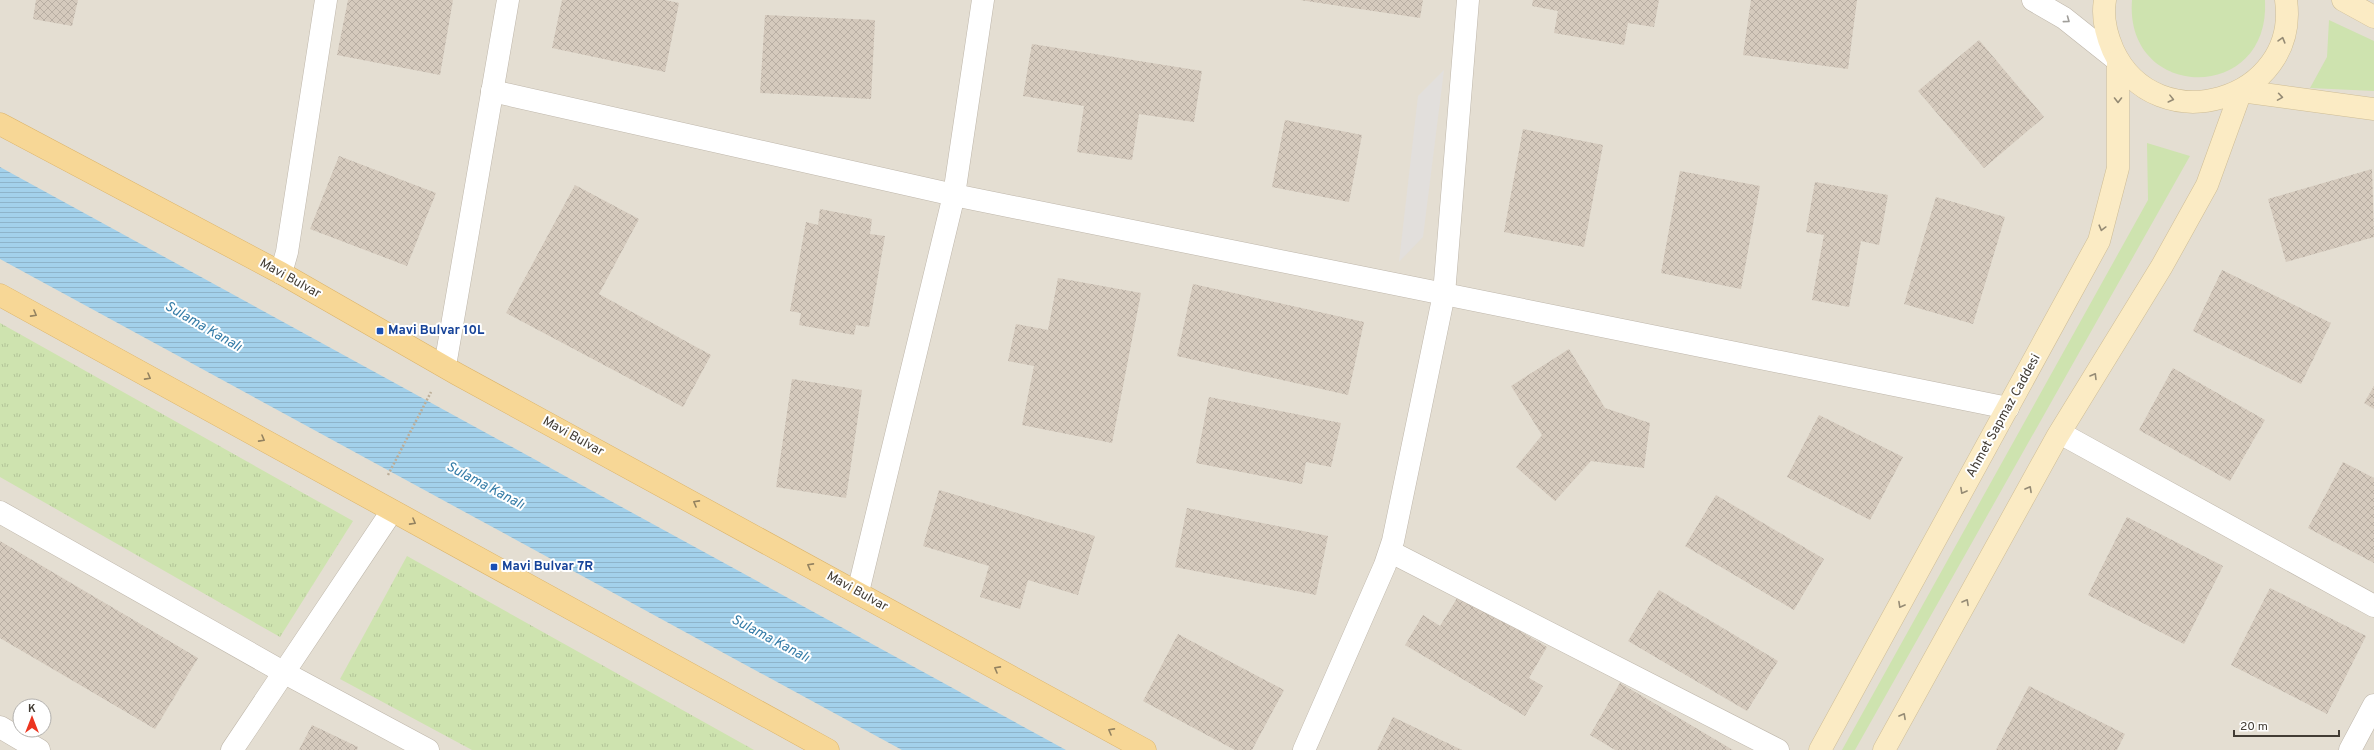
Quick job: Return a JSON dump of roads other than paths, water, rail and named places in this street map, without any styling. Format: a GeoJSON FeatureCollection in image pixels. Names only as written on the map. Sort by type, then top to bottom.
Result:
{"type":"FeatureCollection","features":[{"type":"Feature","properties":{"kind":"main road"},"geometry":{"type":"LineString","coordinates":[[2105,0],[2103,11],[2107,37],[2118,61],[2137,82],[2161,96],[2187,103],[2208,101],[2241,91],[2266,71],[2282,44],[2288,14],[2286,0]]}},
{"type":"Feature","properties":{"kind":"main road"},"geometry":{"type":"LineString","coordinates":[[2343,0],[2374,17]]}},
{"type":"Feature","properties":{"kind":"main road","name":"Ahmet Sapmaz Caddesi"},"geometry":{"type":"LineString","coordinates":[[1820,750],[2098,241],[2118,168],[2118,61]]}},
{"type":"Feature","properties":{"kind":"main road"},"geometry":{"type":"LineString","coordinates":[[2241,91],[2374,108]]}},
{"type":"Feature","properties":{"kind":"main road"},"geometry":{"type":"LineString","coordinates":[[1884,750],[2060,433],[2162,266],[2208,186],[2241,91]]}},
{"type":"Feature","properties":{"kind":"main road","name":"Mavi Bulvar"},"geometry":{"type":"LineString","coordinates":[[0,124],[281,273],[445,366],[1145,750]]}},
{"type":"Feature","properties":{"kind":"main road"},"geometry":{"type":"LineString","coordinates":[[0,296],[828,750]]}},
{"type":"Feature","properties":{"kind":"street"},"geometry":{"type":"LineString","coordinates":[[281,273],[287,252],[326,0]]}},
{"type":"Feature","properties":{"kind":"street"},"geometry":{"type":"LineString","coordinates":[[445,366],[508,0]]}},
{"type":"Feature","properties":{"kind":"street"},"geometry":{"type":"LineString","coordinates":[[858,592],[954,195],[983,0]]}},
{"type":"Feature","properties":{"kind":"street"},"geometry":{"type":"LineString","coordinates":[[1304,750],[1391,552],[1444,294],[1468,0]]}},
{"type":"Feature","properties":{"kind":"street"},"geometry":{"type":"LineString","coordinates":[[2033,0],[2064,18],[2118,61]]}},
{"type":"Feature","properties":{"kind":"street"},"geometry":{"type":"LineString","coordinates":[[492,91],[954,195],[2008,408]]}},
{"type":"Feature","properties":{"kind":"street"},"geometry":{"type":"LineString","coordinates":[[2060,433],[2374,606]]}},
{"type":"Feature","properties":{"kind":"street"},"geometry":{"type":"LineString","coordinates":[[232,750],[392,511]]}},
{"type":"Feature","properties":{"kind":"street"},"geometry":{"type":"LineString","coordinates":[[0,512],[283,672],[428,750]]}},
{"type":"Feature","properties":{"kind":"street"},"geometry":{"type":"LineString","coordinates":[[1391,552],[1778,750]]}},
{"type":"Feature","properties":{"kind":"street"},"geometry":{"type":"LineString","coordinates":[[2350,750],[2374,705]]}},
{"type":"Feature","properties":{"kind":"street"},"geometry":{"type":"LineString","coordinates":[[0,727],[39,750]]}},
{"type":"Feature","properties":{"kind":"water","name":"Sulama Kanalı"},"geometry":{"type":"Polygon","coordinates":[[[0,167],[1066,750],[902,750],[0,259],[0,167]]]}},
{"type":"Feature","properties":{"kind":"place","name":"Mavi Bulvar 10L"},"geometry":{"type":"Point","coordinates":[380,331]}},
{"type":"Feature","properties":{"kind":"place","name":"Mavi Bulvar 7R"},"geometry":{"type":"Point","coordinates":[494,567]}}]}
